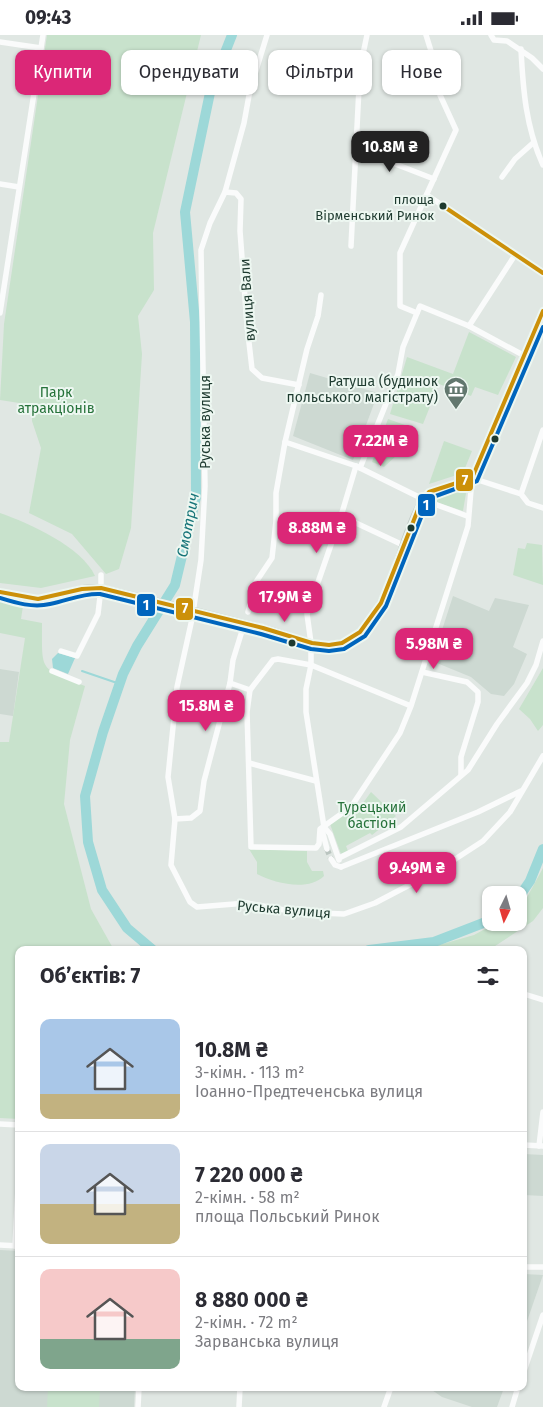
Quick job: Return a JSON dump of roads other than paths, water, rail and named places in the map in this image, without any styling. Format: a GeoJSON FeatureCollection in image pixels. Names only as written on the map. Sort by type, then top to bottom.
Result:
{"type":"FeatureCollection","features":[{"type":"Feature","properties":{"kind":"main road"},"geometry":{"type":"LineString","coordinates":[[0,592],[37,599],[49,599],[101,585],[109,590],[253,625],[311,643],[329,645],[344,643],[360,633],[372,616],[386,589],[418,507],[424,498],[430,492],[472,478],[532,332],[543,311]]}},
{"type":"Feature","properties":{"kind":"main road"},"geometry":{"type":"LineString","coordinates":[[532,332],[543,323]]}},
{"type":"Feature","properties":{"kind":"street"},"geometry":{"type":"LineString","coordinates":[[0,313],[43,35]]}},
{"type":"Feature","properties":{"kind":"street","name":"Руська вулиця"},"geometry":{"type":"LineString","coordinates":[[268,35],[250,90],[244,123],[225,192],[210,223],[201,256],[204,318],[205,486],[197,593],[177,687],[168,762],[168,788],[174,819],[172,865],[190,902],[197,907],[247,903],[295,912],[344,914],[375,903],[420,881],[483,841],[510,812],[543,756]]}},
{"type":"Feature","properties":{"kind":"street"},"geometry":{"type":"LineString","coordinates":[[351,246],[354,148],[360,68],[367,35]]}},
{"type":"Feature","properties":{"kind":"street"},"geometry":{"type":"LineString","coordinates":[[417,313],[400,306],[400,253],[456,130],[440,95],[437,70],[426,35]]}},
{"type":"Feature","properties":{"kind":"street"},"geometry":{"type":"LineString","coordinates":[[491,35],[494,40],[507,41],[521,49],[543,69]]}},
{"type":"Feature","properties":{"kind":"street"},"geometry":{"type":"LineString","coordinates":[[0,41],[41,49]]}},
{"type":"Feature","properties":{"kind":"street"},"geometry":{"type":"LineString","coordinates":[[521,49],[524,104],[533,143],[543,165]]}},
{"type":"Feature","properties":{"kind":"street"},"geometry":{"type":"LineString","coordinates":[[502,177],[515,159],[533,143]]}},
{"type":"Feature","properties":{"kind":"street"},"geometry":{"type":"LineString","coordinates":[[354,148],[434,179]]}},
{"type":"Feature","properties":{"kind":"street"},"geometry":{"type":"LineString","coordinates":[[0,184],[19,187]]}},
{"type":"Feature","properties":{"kind":"street","name":"вулиця Вали"},"geometry":{"type":"LineString","coordinates":[[225,192],[236,193],[241,199],[240,231],[252,369],[262,378],[299,385]]}},
{"type":"Feature","properties":{"kind":"street"},"geometry":{"type":"LineString","coordinates":[[427,195],[543,273]]}},
{"type":"Feature","properties":{"kind":"street"},"geometry":{"type":"LineString","coordinates":[[469,326],[514,255]]}},
{"type":"Feature","properties":{"kind":"street"},"geometry":{"type":"LineString","coordinates":[[248,612],[254,588],[270,565],[274,553],[276,493],[285,442],[318,316],[321,295]]}},
{"type":"Feature","properties":{"kind":"street"},"geometry":{"type":"LineString","coordinates":[[327,849],[322,830],[324,827],[306,712],[306,689],[311,665],[311,643],[307,614],[358,467],[398,374],[403,347],[420,306],[469,326],[523,355]]}},
{"type":"Feature","properties":{"kind":"street"},"geometry":{"type":"LineString","coordinates":[[521,493],[543,430]]}},
{"type":"Feature","properties":{"kind":"street"},"geometry":{"type":"LineString","coordinates":[[285,442],[358,467],[468,516]]}},
{"type":"Feature","properties":{"kind":"street"},"geometry":{"type":"LineString","coordinates":[[411,706],[311,665],[278,659],[273,660],[250,690],[247,712],[251,847],[306,850],[316,848],[319,844],[319,831],[350,807],[400,733],[411,706],[468,526],[472,478],[521,493],[528,503],[543,508]]}},
{"type":"Feature","properties":{"kind":"street"},"geometry":{"type":"LineString","coordinates":[[341,516],[403,545]]}},
{"type":"Feature","properties":{"kind":"street"},"geometry":{"type":"LineString","coordinates":[[61,651],[77,657],[98,614],[101,575]]}},
{"type":"Feature","properties":{"kind":"street"},"geometry":{"type":"LineString","coordinates":[[174,819],[191,818],[200,811],[204,781],[230,683],[233,660],[242,631]]}},
{"type":"Feature","properties":{"kind":"street"},"geometry":{"type":"LineString","coordinates":[[339,858],[401,827],[462,775],[471,765],[497,724],[522,692],[534,671],[543,641]]}},
{"type":"Feature","properties":{"kind":"street"},"geometry":{"type":"LineString","coordinates":[[52,671],[79,682]]}},
{"type":"Feature","properties":{"kind":"street"},"geometry":{"type":"LineString","coordinates":[[422,672],[467,682],[478,692],[478,702],[461,757],[462,775]]}},
{"type":"Feature","properties":{"kind":"street"},"geometry":{"type":"LineString","coordinates":[[230,683],[250,690]]}},
{"type":"Feature","properties":{"kind":"street"},"geometry":{"type":"LineString","coordinates":[[249,763],[316,781]]}},
{"type":"Feature","properties":{"kind":"street"},"geometry":{"type":"LineString","coordinates":[[331,859],[335,865],[341,867],[478,812],[522,789]]}},
{"type":"Feature","properties":{"kind":"street"},"geometry":{"type":"LineString","coordinates":[[324,827],[330,834],[341,867]]}},
{"type":"Feature","properties":{"kind":"street"},"geometry":{"type":"LineString","coordinates":[[527,994],[543,1000]]}},
{"type":"Feature","properties":{"kind":"street"},"geometry":{"type":"LineString","coordinates":[[527,1145],[541,1146],[543,1112]]}},
{"type":"Feature","properties":{"kind":"street"},"geometry":{"type":"LineString","coordinates":[[0,1124],[15,1125]]}},
{"type":"Feature","properties":{"kind":"street"},"geometry":{"type":"LineString","coordinates":[[0,1245],[15,1246]]}},
{"type":"Feature","properties":{"kind":"street"},"geometry":{"type":"LineString","coordinates":[[527,1267],[543,1267]]}},
{"type":"Feature","properties":{"kind":"street"},"geometry":{"type":"LineString","coordinates":[[527,1362],[543,1315]]}},
{"type":"Feature","properties":{"kind":"street"},"geometry":{"type":"LineString","coordinates":[[138,1407],[139,1391]]}},
{"type":"Feature","properties":{"kind":"street"},"geometry":{"type":"LineString","coordinates":[[239,1407],[240,1391]]}},
{"type":"Feature","properties":{"kind":"street"},"geometry":{"type":"LineString","coordinates":[[384,1407],[389,1391]]}},
{"type":"Feature","properties":{"kind":"street"},"geometry":{"type":"LineString","coordinates":[[512,1407],[517,1391]]}},
{"type":"Feature","properties":{"kind":"water"},"geometry":{"type":"Polygon","coordinates":[[[58,653],[75,658],[68,674],[53,668],[52,659],[58,653]]]}},
{"type":"Feature","properties":{"kind":"waterway","name":"Смотрич"},"geometry":{"type":"LineString","coordinates":[[148,946],[127,928],[102,890],[88,842],[85,796],[103,732],[123,674],[137,646],[175,585],[196,497],[195,322],[185,212],[211,88],[232,35]]}},
{"type":"Feature","properties":{"kind":"waterway"},"geometry":{"type":"LineString","coordinates":[[82,671],[120,684]]}},
{"type":"Feature","properties":{"kind":"waterway","name":"Смотрич"},"geometry":{"type":"LineString","coordinates":[[527,886],[543,849]]}},
{"type":"Feature","properties":{"kind":"waterway","name":"Смотрич"},"geometry":{"type":"LineString","coordinates":[[402,946],[434,942],[482,923]]}},
{"type":"Feature","properties":{"kind":"tunnel"},"geometry":{"type":"LineString","coordinates":[[327,849],[331,859]]}},
{"type":"Feature","properties":{"kind":"place","name":"площа Вірменський Ринок"},"geometry":{"type":"Point","coordinates":[443,206]}},
{"type":"Feature","properties":{"kind":"place","name":"Ратуша (будинок польського магістрату)"},"geometry":{"type":"Point","coordinates":[456,410]}},
{"type":"Feature","properties":{"kind":"park label","name":"Парк атракціонів"},"geometry":{"type":"Point","coordinates":[56,400]}},
{"type":"Feature","properties":{"kind":"park label","name":"Турецький бастіон"},"geometry":{"type":"Point","coordinates":[372,815]}}]}
